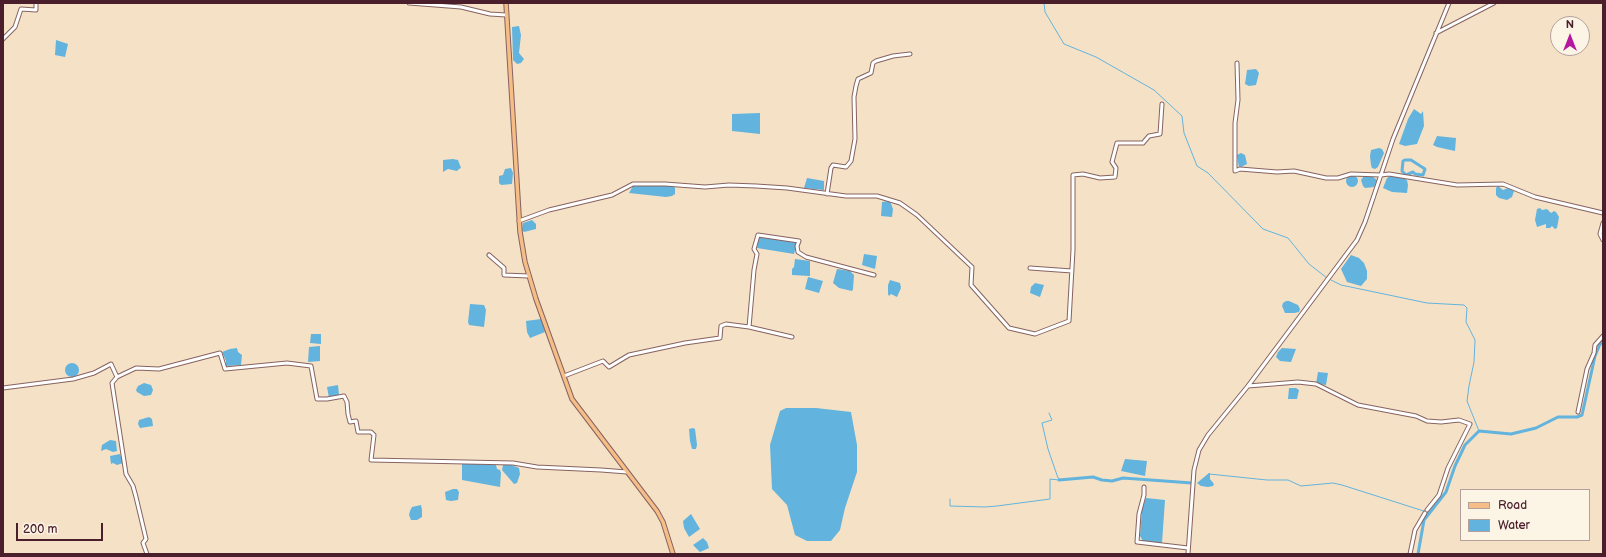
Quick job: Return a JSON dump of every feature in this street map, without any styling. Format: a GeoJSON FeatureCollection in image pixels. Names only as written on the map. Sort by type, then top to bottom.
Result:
{"type":"FeatureCollection","features":[{"type":"Feature","properties":{"kind":"main road"},"geometry":{"type":"LineString","coordinates":[[506,3],[519,221],[525,262],[529,276],[572,399],[657,511],[663,522],[673,554]]}},
{"type":"Feature","properties":{"kind":"street"},"geometry":{"type":"LineString","coordinates":[[3,39],[15,27],[21,9],[36,10],[36,3]]}},
{"type":"Feature","properties":{"kind":"street"},"geometry":{"type":"LineString","coordinates":[[409,3],[461,7],[490,14],[506,15]]}},
{"type":"Feature","properties":{"kind":"street"},"geometry":{"type":"LineString","coordinates":[[1188,554],[1194,470],[1199,450],[1208,435],[1248,386],[1357,240],[1365,222],[1393,139],[1449,3]]}},
{"type":"Feature","properties":{"kind":"street"},"geometry":{"type":"LineString","coordinates":[[1436,33],[1494,3]]}},
{"type":"Feature","properties":{"kind":"street"},"geometry":{"type":"LineString","coordinates":[[827,194],[831,168],[833,165],[846,167],[851,161],[855,139],[854,98],[858,79],[871,73],[873,63],[876,61],[893,56],[910,54]]}},
{"type":"Feature","properties":{"kind":"street"},"geometry":{"type":"LineString","coordinates":[[1237,63],[1238,100],[1235,123],[1235,171],[1240,169],[1277,172],[1294,171],[1326,178],[1338,178],[1351,174],[1381,176],[1389,174],[1457,185],[1503,184],[1535,197],[1603,213]]}},
{"type":"Feature","properties":{"kind":"street"},"geometry":{"type":"LineString","coordinates":[[519,221],[549,210],[612,195],[633,184],[665,184],[705,187],[729,185],[756,186],[788,188],[827,194],[878,196],[900,203],[917,215],[972,267],[971,285],[1008,328],[1035,334],[1069,321],[1072,271],[1073,175],[1083,174],[1100,178],[1115,176],[1116,168],[1112,162],[1117,143],[1143,143],[1149,136],[1160,134],[1162,104]]}},
{"type":"Feature","properties":{"kind":"street"},"geometry":{"type":"LineString","coordinates":[[1603,223],[1600,234],[1603,240]]}},
{"type":"Feature","properties":{"kind":"street"},"geometry":{"type":"LineString","coordinates":[[749,327],[754,270],[757,254],[754,249],[758,235],[799,241],[797,246],[798,252],[806,257],[874,275]]}},
{"type":"Feature","properties":{"kind":"street"},"geometry":{"type":"LineString","coordinates":[[489,254],[504,268],[504,275],[529,276]]}},
{"type":"Feature","properties":{"kind":"street"},"geometry":{"type":"LineString","coordinates":[[1030,268],[1072,271]]}},
{"type":"Feature","properties":{"kind":"street"},"geometry":{"type":"LineString","coordinates":[[564,376],[603,361],[609,367],[629,355],[685,343],[720,338],[721,326],[726,324],[749,327],[792,337]]}},
{"type":"Feature","properties":{"kind":"street"},"geometry":{"type":"LineString","coordinates":[[1578,412],[1587,369],[1594,353],[1595,345],[1603,336]]}},
{"type":"Feature","properties":{"kind":"street"},"geometry":{"type":"LineString","coordinates":[[147,554],[143,543],[146,539],[136,497],[133,486],[126,474],[114,405],[112,383],[117,377],[136,368],[159,369],[220,353],[225,369],[288,363],[311,366],[317,399],[344,396],[347,402],[350,422],[356,421],[358,432],[371,432],[374,435],[371,460],[513,464],[537,467],[627,472]]}},
{"type":"Feature","properties":{"kind":"street"},"geometry":{"type":"LineString","coordinates":[[3,388],[73,379],[94,373],[111,364],[117,377]]}},
{"type":"Feature","properties":{"kind":"street"},"geometry":{"type":"LineString","coordinates":[[1248,386],[1298,382],[1316,384],[1358,405],[1416,416],[1427,421],[1441,422],[1458,420],[1470,424],[1448,468],[1439,495],[1426,511],[1416,530],[1410,554]]}},
{"type":"Feature","properties":{"kind":"street"},"geometry":{"type":"LineString","coordinates":[[1144,487],[1144,495],[1139,514],[1137,542],[1188,548]]}},
{"type":"Feature","properties":{"kind":"water"},"geometry":{"type":"Polygon","coordinates":[[[519,26],[521,35],[519,53],[524,59],[521,63],[517,64],[513,60],[512,27],[519,26]]]}},
{"type":"Feature","properties":{"kind":"water"},"geometry":{"type":"Polygon","coordinates":[[[56,40],[68,44],[65,57],[55,55],[56,40]]]}},
{"type":"Feature","properties":{"kind":"water"},"geometry":{"type":"Polygon","coordinates":[[[1256,69],[1259,73],[1256,85],[1249,86],[1245,84],[1247,70],[1256,69]]]}},
{"type":"Feature","properties":{"kind":"water"},"geometry":{"type":"Polygon","coordinates":[[[1414,109],[1421,114],[1423,111],[1424,126],[1417,144],[1405,146],[1399,144],[1408,119],[1414,109]]]}},
{"type":"Feature","properties":{"kind":"water"},"geometry":{"type":"Polygon","coordinates":[[[760,113],[760,134],[732,131],[732,114],[760,113]]]}},
{"type":"Feature","properties":{"kind":"water"},"geometry":{"type":"Polygon","coordinates":[[[1437,136],[1456,138],[1455,151],[1433,145],[1437,136]]]}},
{"type":"Feature","properties":{"kind":"water"},"geometry":{"type":"Polygon","coordinates":[[[1379,148],[1382,149],[1384,153],[1378,167],[1375,169],[1372,168],[1371,165],[1371,150],[1379,148]]]}},
{"type":"Feature","properties":{"kind":"water"},"geometry":{"type":"Polygon","coordinates":[[[1241,153],[1245,155],[1247,164],[1239,168],[1237,155],[1241,153]]]}},
{"type":"Feature","properties":{"kind":"water"},"geometry":{"type":"Polygon","coordinates":[[[443,160],[458,160],[461,168],[457,171],[448,169],[443,172],[443,160]]]}},
{"type":"Feature","properties":{"kind":"water"},"geometry":{"type":"Polygon","coordinates":[[[511,168],[513,173],[512,184],[501,185],[499,183],[499,176],[503,175],[505,169],[511,168]]]}},
{"type":"Feature","properties":{"kind":"water"},"geometry":{"type":"Polygon","coordinates":[[[1350,175],[1354,175],[1358,181],[1354,187],[1350,187],[1346,183],[1346,179],[1350,175]]]}},
{"type":"Feature","properties":{"kind":"water"},"geometry":{"type":"Polygon","coordinates":[[[1364,176],[1373,177],[1377,180],[1374,187],[1365,188],[1363,186],[1361,180],[1364,176]]]}},
{"type":"Feature","properties":{"kind":"water"},"geometry":{"type":"Polygon","coordinates":[[[1390,176],[1400,177],[1407,180],[1407,193],[1392,192],[1383,188],[1387,178],[1390,176]]]}},
{"type":"Feature","properties":{"kind":"water"},"geometry":{"type":"Polygon","coordinates":[[[807,178],[824,181],[824,190],[804,188],[807,178]]]}},
{"type":"Feature","properties":{"kind":"water"},"geometry":{"type":"Polygon","coordinates":[[[633,186],[673,186],[675,188],[675,194],[666,197],[629,193],[633,186]]]}},
{"type":"Feature","properties":{"kind":"water"},"geometry":{"type":"Polygon","coordinates":[[[1498,186],[1503,190],[1508,188],[1514,191],[1512,197],[1507,200],[1499,198],[1496,195],[1496,188],[1498,186]]]}},
{"type":"Feature","properties":{"kind":"water"},"geometry":{"type":"Polygon","coordinates":[[[890,201],[893,209],[892,217],[881,216],[882,202],[890,201]]]}},
{"type":"Feature","properties":{"kind":"water"},"geometry":{"type":"Polygon","coordinates":[[[1540,208],[1542,210],[1547,209],[1551,213],[1554,211],[1556,212],[1559,217],[1557,228],[1555,229],[1552,226],[1550,228],[1546,228],[1546,224],[1537,227],[1535,220],[1537,209],[1540,208]]]}},
{"type":"Feature","properties":{"kind":"water"},"geometry":{"type":"Polygon","coordinates":[[[532,220],[536,224],[536,229],[524,232],[522,230],[523,223],[532,220]]]}},
{"type":"Feature","properties":{"kind":"water"},"geometry":{"type":"Polygon","coordinates":[[[759,236],[797,242],[794,254],[757,248],[759,236]]]}},
{"type":"Feature","properties":{"kind":"water"},"geometry":{"type":"Polygon","coordinates":[[[864,254],[877,256],[875,269],[862,265],[864,254]]]}},
{"type":"Feature","properties":{"kind":"water"},"geometry":{"type":"Polygon","coordinates":[[[1351,255],[1359,258],[1364,263],[1367,271],[1367,279],[1361,286],[1347,282],[1341,269],[1351,255]]]}},
{"type":"Feature","properties":{"kind":"water"},"geometry":{"type":"Polygon","coordinates":[[[795,259],[810,261],[810,276],[792,275],[795,259]]]}},
{"type":"Feature","properties":{"kind":"water"},"geometry":{"type":"Polygon","coordinates":[[[837,269],[850,271],[854,275],[852,291],[839,288],[833,283],[837,269]]]}},
{"type":"Feature","properties":{"kind":"water"},"geometry":{"type":"Polygon","coordinates":[[[808,277],[823,281],[819,293],[805,289],[808,277]]]}},
{"type":"Feature","properties":{"kind":"water"},"geometry":{"type":"Polygon","coordinates":[[[890,280],[900,283],[901,288],[897,297],[891,294],[889,296],[888,294],[888,285],[890,280]]]}},
{"type":"Feature","properties":{"kind":"water"},"geometry":{"type":"Polygon","coordinates":[[[1035,283],[1044,285],[1040,297],[1030,293],[1031,287],[1035,283]]]}},
{"type":"Feature","properties":{"kind":"water"},"geometry":{"type":"Polygon","coordinates":[[[1286,301],[1298,305],[1300,309],[1299,312],[1285,313],[1282,306],[1286,301]]]}},
{"type":"Feature","properties":{"kind":"water"},"geometry":{"type":"Polygon","coordinates":[[[470,304],[484,305],[486,310],[484,327],[469,325],[470,304]]]}},
{"type":"Feature","properties":{"kind":"water"},"geometry":{"type":"Polygon","coordinates":[[[541,319],[545,332],[530,338],[527,332],[526,321],[541,319]]]}},
{"type":"Feature","properties":{"kind":"water"},"geometry":{"type":"Polygon","coordinates":[[[311,334],[321,334],[321,344],[310,343],[311,334]]]}},
{"type":"Feature","properties":{"kind":"water"},"geometry":{"type":"Polygon","coordinates":[[[320,346],[320,361],[308,362],[309,347],[320,346]]]}},
{"type":"Feature","properties":{"kind":"water"},"geometry":{"type":"Polygon","coordinates":[[[237,348],[238,352],[242,355],[241,365],[226,366],[226,361],[222,352],[237,348]]]}},
{"type":"Feature","properties":{"kind":"water"},"geometry":{"type":"Polygon","coordinates":[[[1282,348],[1296,349],[1291,362],[1280,361],[1276,357],[1282,348]]]}},
{"type":"Feature","properties":{"kind":"water"},"geometry":{"type":"Polygon","coordinates":[[[69,363],[75,363],[79,367],[79,373],[75,377],[69,377],[65,373],[65,367],[69,363]]]}},
{"type":"Feature","properties":{"kind":"water"},"geometry":{"type":"Polygon","coordinates":[[[1318,372],[1328,373],[1326,385],[1316,384],[1318,372]]]}},
{"type":"Feature","properties":{"kind":"water"},"geometry":{"type":"Polygon","coordinates":[[[144,383],[151,385],[153,390],[151,395],[144,396],[137,392],[136,390],[138,386],[144,383]]]}},
{"type":"Feature","properties":{"kind":"water"},"geometry":{"type":"Polygon","coordinates":[[[338,385],[339,395],[329,398],[327,387],[338,385]]]}},
{"type":"Feature","properties":{"kind":"water"},"geometry":{"type":"Polygon","coordinates":[[[1289,388],[1296,388],[1299,390],[1297,399],[1288,399],[1289,388]]]}},
{"type":"Feature","properties":{"kind":"water"},"geometry":{"type":"Polygon","coordinates":[[[786,408],[816,408],[851,412],[857,445],[857,472],[845,508],[840,530],[831,541],[807,541],[795,535],[787,505],[772,489],[770,445],[780,411],[786,408]]]}},
{"type":"Feature","properties":{"kind":"water"},"geometry":{"type":"Polygon","coordinates":[[[149,417],[152,419],[153,426],[140,428],[138,424],[139,420],[149,417]]]}},
{"type":"Feature","properties":{"kind":"water"},"geometry":{"type":"Polygon","coordinates":[[[689,429],[695,429],[696,449],[692,449],[690,441],[689,429]]]}},
{"type":"Feature","properties":{"kind":"water"},"geometry":{"type":"Polygon","coordinates":[[[110,440],[116,441],[117,451],[113,452],[106,449],[101,451],[102,445],[110,440]]]}},
{"type":"Feature","properties":{"kind":"water"},"geometry":{"type":"Polygon","coordinates":[[[120,454],[123,463],[117,465],[113,463],[111,464],[110,456],[120,454]]]}},
{"type":"Feature","properties":{"kind":"water"},"geometry":{"type":"Polygon","coordinates":[[[1125,459],[1147,461],[1145,476],[1121,471],[1125,459]]]}},
{"type":"Feature","properties":{"kind":"water"},"geometry":{"type":"Polygon","coordinates":[[[462,463],[496,465],[497,469],[500,470],[501,473],[500,487],[462,480],[462,463]]]}},
{"type":"Feature","properties":{"kind":"water"},"geometry":{"type":"Polygon","coordinates":[[[509,464],[519,468],[520,474],[517,483],[514,484],[502,470],[503,465],[509,464]]]}},
{"type":"Feature","properties":{"kind":"water"},"geometry":{"type":"Polygon","coordinates":[[[1209,473],[1210,479],[1214,484],[1213,486],[1201,486],[1197,483],[1209,473]]]}},
{"type":"Feature","properties":{"kind":"water"},"geometry":{"type":"Polygon","coordinates":[[[457,489],[459,492],[458,500],[446,500],[445,492],[457,489]]]}},
{"type":"Feature","properties":{"kind":"water"},"geometry":{"type":"Polygon","coordinates":[[[1146,498],[1165,500],[1162,543],[1143,541],[1140,536],[1142,510],[1146,498]]]}},
{"type":"Feature","properties":{"kind":"water"},"geometry":{"type":"Polygon","coordinates":[[[421,505],[422,517],[417,520],[411,520],[409,515],[412,507],[421,505]]]}},
{"type":"Feature","properties":{"kind":"water"},"geometry":{"type":"Polygon","coordinates":[[[691,514],[700,529],[689,537],[684,528],[683,521],[691,514]]]}},
{"type":"Feature","properties":{"kind":"water"},"geometry":{"type":"Polygon","coordinates":[[[703,538],[707,542],[709,548],[700,552],[693,545],[703,538]]]}},
{"type":"Feature","properties":{"kind":"waterway"},"geometry":{"type":"LineString","coordinates":[[1044,3],[1045,12],[1064,44],[1096,57],[1154,90],[1182,116],[1184,133],[1197,166],[1208,173],[1263,229],[1288,238],[1309,264],[1327,278]]}},
{"type":"Feature","properties":{"kind":"waterway"},"geometry":{"type":"LineString","coordinates":[[1405,160],[1411,160],[1425,169],[1423,175],[1415,174],[1413,172],[1406,175],[1402,171],[1403,161],[1405,160]]}},
{"type":"Feature","properties":{"kind":"waterway"},"geometry":{"type":"LineString","coordinates":[[1331,280],[1341,285],[1427,303],[1464,305],[1467,308],[1466,322],[1475,340],[1474,362],[1467,401],[1479,431]]}},
{"type":"Feature","properties":{"kind":"waterway"},"geometry":{"type":"LineString","coordinates":[[1418,554],[1424,520],[1446,492],[1455,466],[1465,445],[1479,431],[1511,434],[1536,428],[1558,417],[1577,417],[1582,415],[1595,356],[1600,344],[1603,342]]}},
{"type":"Feature","properties":{"kind":"waterway"},"geometry":{"type":"LineString","coordinates":[[1049,413],[1052,420],[1042,423],[1048,449],[1058,478],[1062,480]]}},
{"type":"Feature","properties":{"kind":"waterway"},"geometry":{"type":"LineString","coordinates":[[1209,474],[1267,480],[1288,480],[1301,486],[1333,483],[1430,513]]}},
{"type":"Feature","properties":{"kind":"waterway"},"geometry":{"type":"LineString","coordinates":[[1059,480],[1093,477],[1112,481],[1123,478],[1192,483]]}},
{"type":"Feature","properties":{"kind":"waterway"},"geometry":{"type":"LineString","coordinates":[[950,499],[950,506],[985,507],[1050,499],[1050,479],[1059,480]]}}]}
